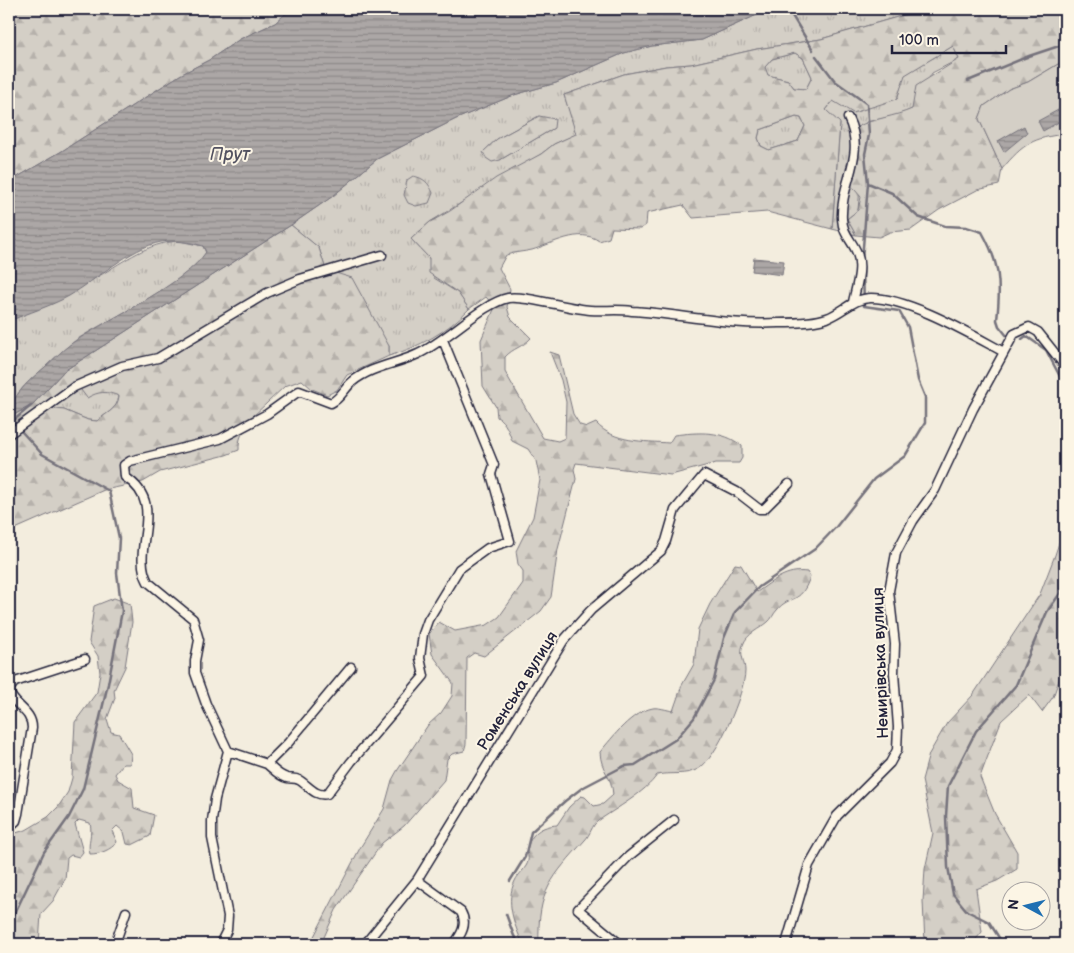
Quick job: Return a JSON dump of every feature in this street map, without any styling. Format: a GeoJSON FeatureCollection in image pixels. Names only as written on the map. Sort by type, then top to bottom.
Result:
{"type":"FeatureCollection","features":[{"type":"Feature","properties":{"kind":"street"},"geometry":{"type":"LineString","coordinates":[[848,118],[855,132],[854,157],[845,191],[842,219],[846,238],[857,252],[859,267],[855,302]]}},
{"type":"Feature","properties":{"kind":"street"},"geometry":{"type":"LineString","coordinates":[[9,434],[74,387],[122,366],[158,358],[267,294],[300,279],[382,255]]}},
{"type":"Feature","properties":{"kind":"street"},"geometry":{"type":"LineString","coordinates":[[220,944],[227,930],[228,916],[212,838],[212,821],[215,799],[228,751],[195,673],[199,640],[193,619],[148,582],[145,576],[142,566],[146,523],[145,501],[142,489],[125,477],[124,465],[130,461],[220,439],[267,414],[299,391],[331,403],[338,399],[352,382],[377,368],[418,354],[443,340],[495,302],[510,298],[590,310],[631,310],[738,324],[825,319],[842,312],[855,302],[872,298],[905,305],[931,315],[1004,352]]}},
{"type":"Feature","properties":{"kind":"street","name":"Немирівська вулиця"},"geometry":{"type":"LineString","coordinates":[[786,944],[809,865],[837,816],[890,763],[897,750],[898,727],[894,673],[895,644],[889,591],[896,553],[913,522],[935,490],[973,409],[1014,334],[1029,327],[1038,332],[1065,366]]}},
{"type":"Feature","properties":{"kind":"street"},"geometry":{"type":"LineString","coordinates":[[228,751],[267,764],[286,778],[296,778],[316,793],[327,794],[351,762],[424,676],[420,658],[423,634],[428,620],[459,569],[488,548],[510,541],[491,474],[494,465],[443,340]]}},
{"type":"Feature","properties":{"kind":"street","name":"Роменська вулиця"},"geometry":{"type":"LineString","coordinates":[[365,944],[417,880],[564,640],[591,610],[661,551],[666,541],[675,510],[704,475],[736,492],[759,509],[764,509],[789,484]]}},
{"type":"Feature","properties":{"kind":"street"},"geometry":{"type":"LineString","coordinates":[[9,827],[16,821],[18,814],[32,728],[30,716],[12,698],[9,690],[15,682],[86,659]]}},
{"type":"Feature","properties":{"kind":"street"},"geometry":{"type":"LineString","coordinates":[[267,764],[288,743],[351,667]]}},
{"type":"Feature","properties":{"kind":"street"},"geometry":{"type":"LineString","coordinates":[[620,944],[578,909],[629,856],[674,820]]}},
{"type":"Feature","properties":{"kind":"street"},"geometry":{"type":"LineString","coordinates":[[417,880],[461,912],[464,917],[462,933],[454,944]]}},
{"type":"Feature","properties":{"kind":"street"},"geometry":{"type":"LineString","coordinates":[[115,944],[126,912]]}},
{"type":"Feature","properties":{"kind":"green space"},"geometry":{"type":"Polygon","coordinates":[[[9,9],[291,9],[275,23],[240,39],[62,151],[9,182],[9,9]]]}},
{"type":"Feature","properties":{"kind":"green space"},"geometry":{"type":"Polygon","coordinates":[[[770,9],[925,9],[821,39],[757,49],[691,64],[666,66],[624,74],[564,95],[577,134],[554,144],[541,154],[430,222],[411,239],[429,258],[434,278],[458,293],[469,309],[432,338],[389,356],[389,346],[326,270],[319,248],[291,225],[333,196],[377,159],[456,119],[514,95],[556,83],[624,53],[652,46],[702,40],[770,9]],[[539,116],[497,139],[483,152],[500,160],[554,128],[539,116]]]}},
{"type":"Feature","properties":{"kind":"green space"},"geometry":{"type":"Polygon","coordinates":[[[925,9],[1065,9],[1065,60],[1028,82],[1009,89],[984,106],[979,119],[1002,169],[999,185],[977,190],[939,210],[911,230],[890,232],[879,237],[856,235],[847,219],[858,210],[861,197],[849,183],[850,154],[857,127],[912,109],[916,86],[959,59],[953,46],[905,75],[897,99],[853,113],[833,101],[826,110],[840,123],[832,229],[767,212],[693,218],[683,205],[647,213],[646,225],[640,229],[612,228],[609,238],[599,241],[591,237],[575,236],[532,250],[506,255],[499,268],[510,289],[507,307],[510,317],[531,338],[505,357],[505,372],[543,438],[558,441],[565,438],[566,402],[561,380],[550,352],[559,355],[573,414],[580,425],[587,427],[596,423],[603,430],[620,438],[650,442],[669,443],[674,435],[710,433],[727,437],[742,446],[742,458],[739,463],[716,463],[671,475],[576,463],[574,469],[576,479],[558,549],[551,597],[541,611],[484,656],[474,653],[467,658],[466,744],[464,751],[452,754],[447,759],[444,780],[404,826],[382,843],[336,910],[321,944],[310,944],[360,848],[384,809],[392,780],[397,771],[428,725],[441,713],[452,696],[453,683],[432,654],[429,634],[439,622],[455,631],[487,625],[499,617],[523,583],[523,571],[518,564],[516,551],[533,517],[540,480],[536,461],[528,449],[512,441],[505,424],[497,417],[496,407],[483,386],[481,340],[495,307],[486,297],[469,309],[458,293],[429,273],[429,258],[411,239],[430,222],[450,211],[496,178],[541,154],[554,144],[576,134],[564,95],[624,74],[666,66],[691,64],[757,49],[821,39],[925,9]],[[795,53],[772,59],[765,67],[768,75],[788,80],[794,88],[806,89],[812,77],[803,58],[795,53]],[[796,117],[760,130],[758,138],[761,146],[769,150],[798,141],[805,126],[801,118],[796,117]]]}},
{"type":"Feature","properties":{"kind":"green space"},"geometry":{"type":"Polygon","coordinates":[[[953,46],[959,59],[932,73],[912,109],[899,115],[866,122],[858,210],[847,219],[856,235],[832,229],[840,124],[826,110],[833,101],[897,99],[904,75],[953,46]]]}},
{"type":"Feature","properties":{"kind":"green space"},"geometry":{"type":"Polygon","coordinates":[[[795,53],[803,58],[812,77],[806,89],[794,88],[788,80],[767,75],[765,67],[772,59],[795,53]]]}},
{"type":"Feature","properties":{"kind":"green space"},"geometry":{"type":"Polygon","coordinates":[[[1065,60],[1065,134],[1030,143],[1017,153],[1002,169],[979,119],[984,106],[1009,89],[1028,82],[1065,60]]]}},
{"type":"Feature","properties":{"kind":"green space"},"geometry":{"type":"Polygon","coordinates":[[[539,116],[555,119],[554,128],[500,160],[492,162],[486,158],[483,152],[497,139],[539,116]]]}},
{"type":"Feature","properties":{"kind":"green space"},"geometry":{"type":"Polygon","coordinates":[[[796,117],[801,118],[805,126],[798,141],[769,150],[761,146],[758,138],[760,130],[796,117]]]}},
{"type":"Feature","properties":{"kind":"green space"},"geometry":{"type":"Polygon","coordinates":[[[413,176],[420,178],[430,186],[433,193],[429,203],[416,206],[408,203],[404,195],[407,180],[413,176]]]}},
{"type":"Feature","properties":{"kind":"green space"},"geometry":{"type":"Polygon","coordinates":[[[291,225],[319,248],[326,270],[352,278],[389,346],[389,356],[347,375],[337,390],[327,395],[312,389],[302,380],[285,386],[250,419],[249,427],[241,437],[239,450],[160,472],[143,482],[104,490],[13,530],[9,528],[9,418],[32,405],[64,371],[291,225]],[[75,382],[46,403],[49,408],[64,410],[88,420],[97,421],[114,408],[119,396],[103,393],[87,398],[75,382]]]}},
{"type":"Feature","properties":{"kind":"green space"},"geometry":{"type":"Polygon","coordinates":[[[179,241],[203,246],[206,253],[182,277],[68,346],[23,387],[13,404],[11,412],[15,414],[9,418],[9,321],[66,294],[137,253],[167,242],[179,241]]]}},
{"type":"Feature","properties":{"kind":"green space"},"geometry":{"type":"Polygon","coordinates":[[[76,382],[96,393],[107,391],[119,396],[118,400],[111,410],[97,421],[88,420],[64,410],[49,408],[46,403],[76,382]]]}},
{"type":"Feature","properties":{"kind":"green space"},"geometry":{"type":"Polygon","coordinates":[[[1065,513],[1064,666],[1053,697],[1042,712],[1029,695],[1001,721],[980,777],[995,814],[1017,852],[1017,869],[997,881],[976,889],[982,932],[972,944],[925,944],[923,901],[925,869],[933,833],[922,780],[929,754],[947,723],[973,695],[1040,594],[1064,528],[1065,513]]]}},
{"type":"Feature","properties":{"kind":"green space"},"geometry":{"type":"Polygon","coordinates":[[[735,564],[741,565],[757,592],[774,580],[793,572],[807,572],[810,577],[799,596],[782,605],[769,621],[751,634],[745,641],[742,652],[745,671],[740,694],[729,724],[705,763],[693,771],[657,775],[646,788],[596,823],[587,838],[555,875],[549,886],[541,911],[539,944],[523,944],[514,921],[511,897],[515,881],[527,864],[527,850],[531,839],[538,831],[557,825],[569,807],[581,796],[585,797],[594,806],[603,804],[613,795],[611,783],[602,764],[600,752],[623,726],[637,714],[655,708],[673,711],[682,685],[694,664],[698,629],[710,604],[735,564]]]}},
{"type":"Feature","properties":{"kind":"green space"},"geometry":{"type":"Polygon","coordinates":[[[114,598],[130,604],[132,622],[125,667],[114,690],[115,698],[107,719],[111,732],[119,734],[131,754],[130,764],[123,764],[115,774],[118,780],[132,788],[134,808],[154,815],[150,836],[132,845],[127,844],[124,832],[117,826],[112,831],[117,842],[115,845],[105,851],[90,854],[90,823],[79,820],[75,824],[83,852],[79,857],[71,855],[67,858],[65,879],[53,901],[41,914],[39,944],[9,944],[9,835],[26,830],[48,817],[58,807],[68,792],[72,778],[75,722],[97,692],[100,673],[98,656],[89,642],[94,606],[114,598]]]}},
{"type":"Feature","properties":{"kind":"water","name":"Прут"},"geometry":{"type":"Polygon","coordinates":[[[291,9],[770,9],[702,40],[652,46],[624,53],[556,83],[514,95],[456,119],[377,159],[333,196],[291,225],[64,371],[32,405],[15,414],[10,407],[17,395],[30,380],[64,349],[165,288],[196,264],[206,252],[203,246],[193,243],[172,241],[149,245],[114,265],[69,296],[9,321],[9,182],[62,151],[180,75],[209,60],[240,39],[275,23],[291,9]]]}},
{"type":"Feature","properties":{"kind":"water"},"geometry":{"type":"Polygon","coordinates":[[[1060,109],[1064,119],[1043,131],[1038,121],[1060,109]]]}},
{"type":"Feature","properties":{"kind":"water"},"geometry":{"type":"Polygon","coordinates":[[[1024,126],[1027,133],[1004,152],[998,141],[1024,126]]]}},
{"type":"Feature","properties":{"kind":"water"},"geometry":{"type":"Polygon","coordinates":[[[754,258],[784,261],[782,275],[752,271],[754,258]]]}},
{"type":"Feature","properties":{"kind":"waterway"},"geometry":{"type":"LineString","coordinates":[[788,9],[813,50]]}},
{"type":"Feature","properties":{"kind":"waterway"},"geometry":{"type":"LineString","coordinates":[[968,81],[1029,56],[1065,44]]}},
{"type":"Feature","properties":{"kind":"waterway"},"geometry":{"type":"LineString","coordinates":[[816,56],[835,81],[867,104],[869,135],[865,154],[868,183],[862,260]]}},
{"type":"Feature","properties":{"kind":"waterway"},"geometry":{"type":"LineString","coordinates":[[868,183],[892,193],[918,217],[945,226],[966,227],[982,232],[996,264],[999,284],[997,320],[1007,336]]}},
{"type":"Feature","properties":{"kind":"waterway"},"geometry":{"type":"LineString","coordinates":[[510,881],[525,857],[531,832],[565,801],[582,788],[624,766],[635,765],[676,739],[694,718],[714,680],[724,638],[735,612],[759,587],[815,549],[836,527],[874,479],[905,456],[925,423],[925,397],[918,380],[908,327],[899,311],[864,306],[863,268]]}},
{"type":"Feature","properties":{"kind":"waterway"},"geometry":{"type":"LineString","coordinates":[[1022,339],[1026,336],[1046,350],[1065,386]]}},
{"type":"Feature","properties":{"kind":"waterway"},"geometry":{"type":"LineString","coordinates":[[14,420],[32,405]]}},
{"type":"Feature","properties":{"kind":"waterway"},"geometry":{"type":"LineString","coordinates":[[9,944],[13,917],[44,852],[69,817],[83,789],[108,684],[122,611],[117,573],[119,538],[109,491],[42,454],[22,432]]}},
{"type":"Feature","properties":{"kind":"waterway"},"geometry":{"type":"LineString","coordinates":[[1003,944],[989,922],[967,911],[953,894],[948,867],[946,816],[948,786],[976,731],[1016,685],[1047,612],[1061,592],[1065,567]]}},
{"type":"Feature","properties":{"kind":"waterway"},"geometry":{"type":"LineString","coordinates":[[506,914],[514,936],[520,944]]}}]}
